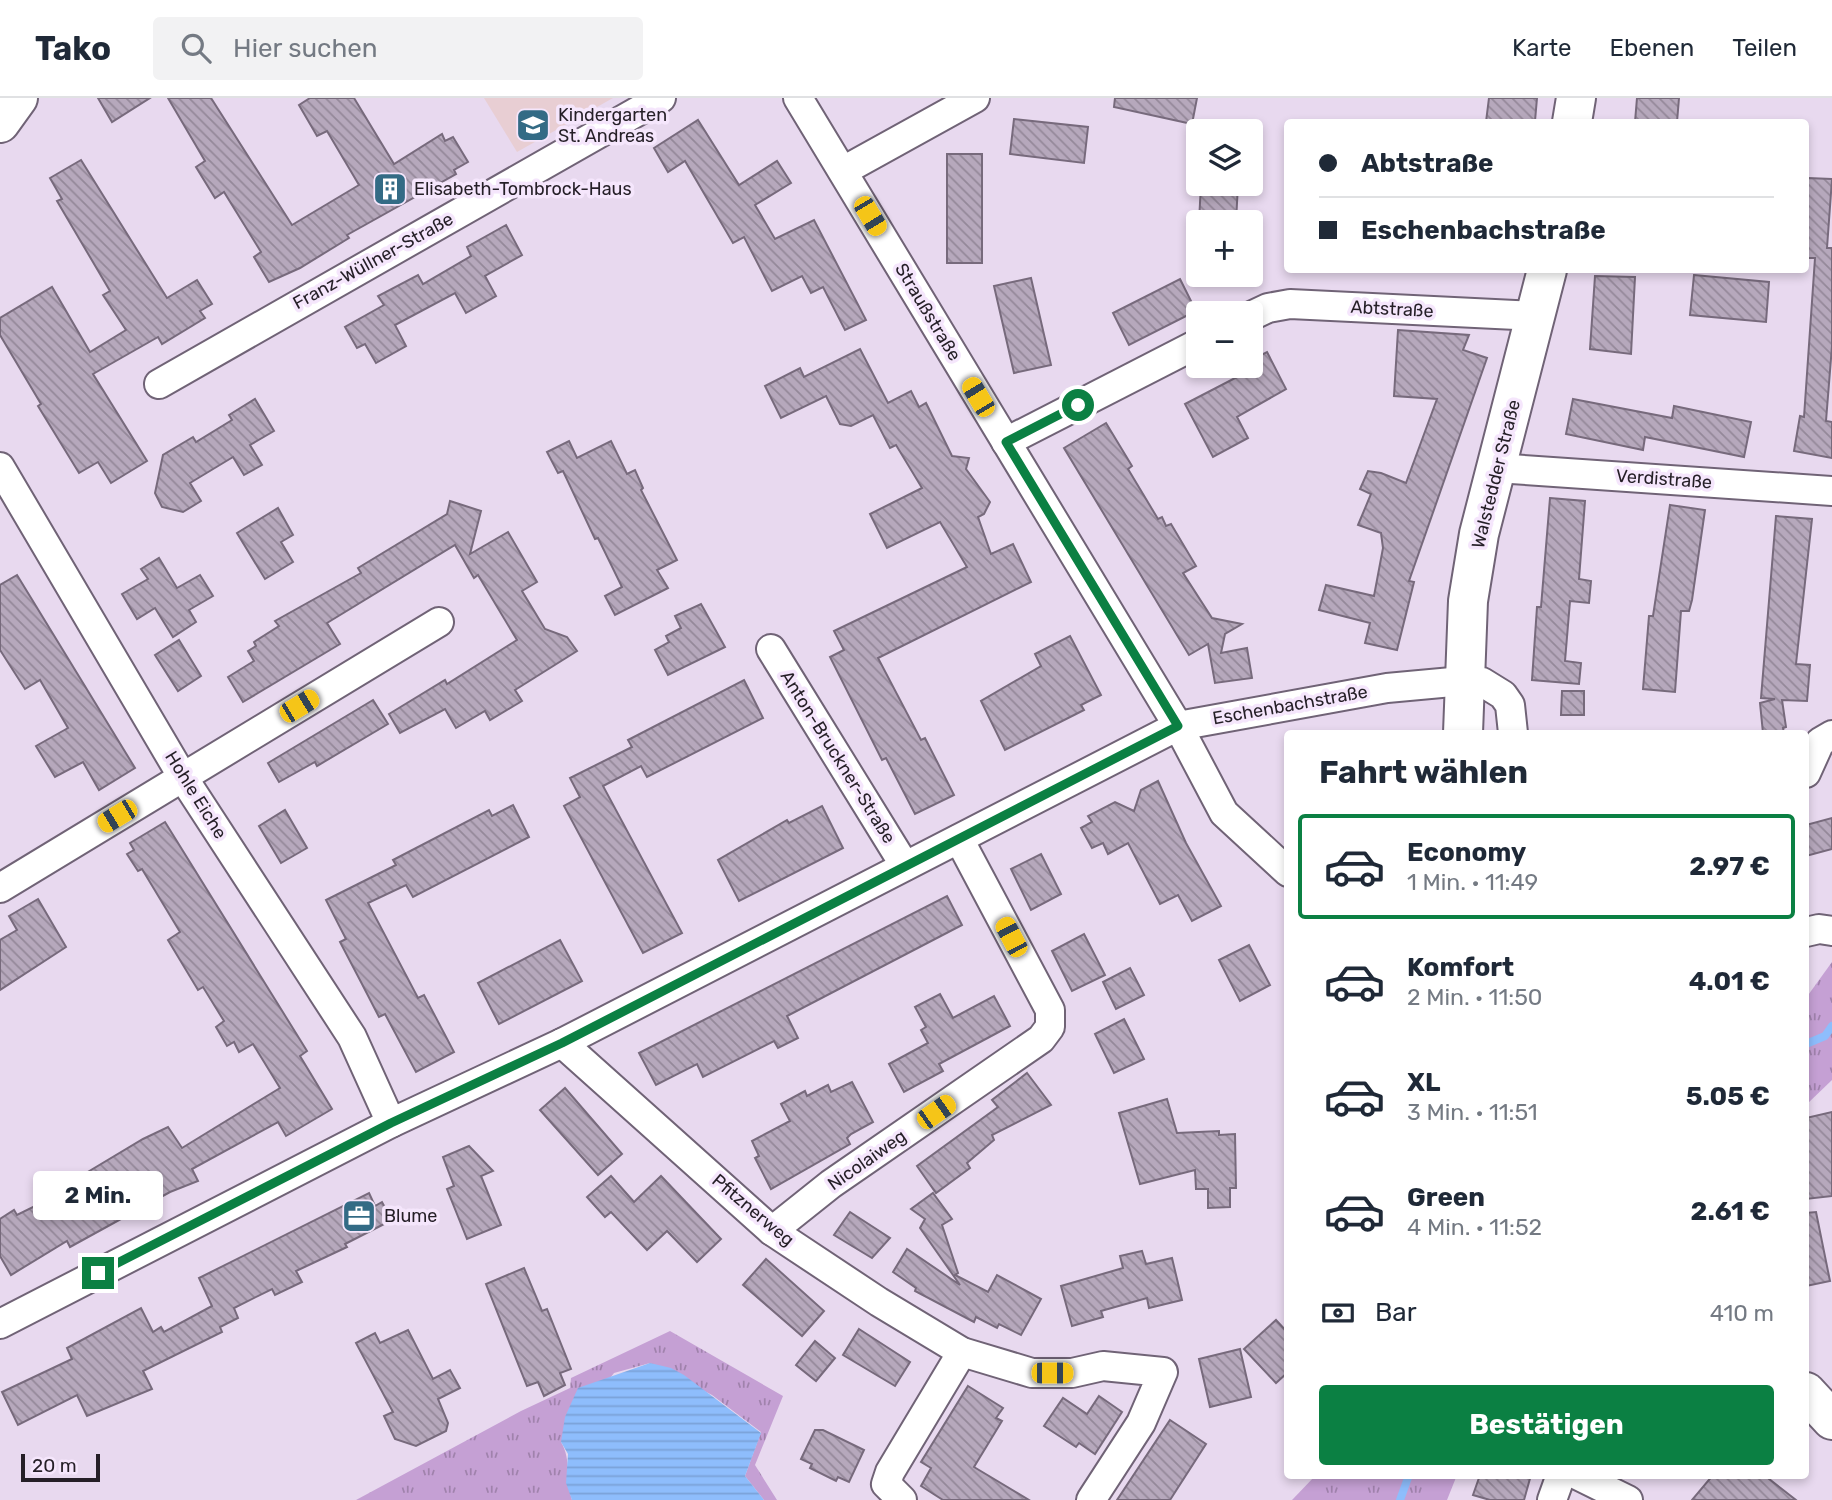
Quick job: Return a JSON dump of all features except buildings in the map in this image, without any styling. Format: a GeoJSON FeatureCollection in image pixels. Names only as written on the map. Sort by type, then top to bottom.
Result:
{"type":"FeatureCollection","features":[{"type":"Feature","properties":{"kind":"main road"},"geometry":{"type":"LineString","coordinates":[[0,123],[18,98]]}},
{"type":"Feature","properties":{"kind":"main road"},"geometry":{"type":"LineString","coordinates":[[1573,119],[1576,98]]}},
{"type":"Feature","properties":{"kind":"main road","name":"Walstedder Straße"},"geometry":{"type":"LineString","coordinates":[[1463,730],[1468,601],[1479,534],[1546,273]]}},
{"type":"Feature","properties":{"kind":"main road"},"geometry":{"type":"LineString","coordinates":[[1809,1395],[1832,1420]]}},
{"type":"Feature","properties":{"kind":"street","name":"Franz-Wüllner-Straße"},"geometry":{"type":"LineString","coordinates":[[159,384],[661,98]]}},
{"type":"Feature","properties":{"kind":"street","name":"Straußstraße"},"geometry":{"type":"LineString","coordinates":[[798,98],[1178,726],[1224,813],[1284,868]]}},
{"type":"Feature","properties":{"kind":"street"},"geometry":{"type":"LineString","coordinates":[[843,171],[975,98]]}},
{"type":"Feature","properties":{"kind":"street","name":"Abtstraße"},"geometry":{"type":"LineString","coordinates":[[1263,310],[1290,304],[1535,316]]}},
{"type":"Feature","properties":{"kind":"street"},"geometry":{"type":"LineString","coordinates":[[1006,442],[1186,350]]}},
{"type":"Feature","properties":{"kind":"street","name":"Hohle Eiche"},"geometry":{"type":"LineString","coordinates":[[0,467],[182,776],[352,1037],[391,1123]]}},
{"type":"Feature","properties":{"kind":"street","name":"Verdistraße"},"geometry":{"type":"LineString","coordinates":[[1496,468],[1832,491]]}},
{"type":"Feature","properties":{"kind":"street"},"geometry":{"type":"LineString","coordinates":[[0,888],[439,622]]}},
{"type":"Feature","properties":{"kind":"street","name":"Anton-Bruckner-Straße"},"geometry":{"type":"LineString","coordinates":[[771,649],[905,866]]}},
{"type":"Feature","properties":{"kind":"street"},"geometry":{"type":"LineString","coordinates":[[1464,681],[1482,682],[1503,695],[1510,705],[1513,730]]}},
{"type":"Feature","properties":{"kind":"street","name":"Eschenbachstraße"},"geometry":{"type":"LineString","coordinates":[[0,1324],[391,1123],[562,1043],[1178,726],[1387,688],[1464,681]]}},
{"type":"Feature","properties":{"kind":"street"},"geometry":{"type":"LineString","coordinates":[[1809,766],[1820,742],[1832,735]]}},
{"type":"Feature","properties":{"kind":"street","name":"Nicolaiweg"},"geometry":{"type":"LineString","coordinates":[[772,1231],[831,1184],[1041,1039],[1050,1027],[1050,1010],[959,839]]}},
{"type":"Feature","properties":{"kind":"street"},"geometry":{"type":"LineString","coordinates":[[1809,931],[1819,929],[1832,931]]}},
{"type":"Feature","properties":{"kind":"street","name":"Pfitznerweg"},"geometry":{"type":"LineString","coordinates":[[562,1043],[772,1231],[962,1352],[1032,1373],[1072,1373],[1103,1366],[1163,1372],[1141,1423],[1091,1500]]}},
{"type":"Feature","properties":{"kind":"street"},"geometry":{"type":"LineString","coordinates":[[902,1500],[892,1494],[887,1484],[890,1472],[962,1352]]}},
{"type":"Feature","properties":{"kind":"street"},"geometry":{"type":"LineString","coordinates":[[1552,1500],[1560,1479]]}},
{"type":"Feature","properties":{"kind":"street"},"geometry":{"type":"LineString","coordinates":[[1585,1479],[1628,1500]]}},
{"type":"Feature","properties":{"kind":"shaded area","name":"Kindergarten St. Andreas"},"geometry":{"type":"Polygon","coordinates":[[[484,98],[613,98],[517,152],[484,98]]]}},
{"type":"Feature","properties":{"kind":"green space"},"geometry":{"type":"Polygon","coordinates":[[[1832,962],[1832,1080],[1809,1102],[1809,994],[1832,962]]]}},
{"type":"Feature","properties":{"kind":"green space"},"geometry":{"type":"Polygon","coordinates":[[[670,1331],[783,1396],[755,1465],[777,1500],[764,1500],[745,1476],[761,1432],[712,1395],[650,1363],[614,1373],[561,1442],[566,1456],[572,1500],[356,1500],[521,1411],[570,1388],[571,1378],[670,1331]]]}},
{"type":"Feature","properties":{"kind":"green space"},"geometry":{"type":"Polygon","coordinates":[[[1312,1479],[1455,1479],[1447,1500],[1292,1500],[1312,1479]]]}},
{"type":"Feature","properties":{"kind":"water"},"geometry":{"type":"Polygon","coordinates":[[[650,1363],[671,1368],[684,1375],[761,1433],[745,1476],[764,1500],[572,1500],[566,1483],[568,1454],[561,1442],[565,1417],[578,1388],[650,1363]]]}},
{"type":"Feature","properties":{"kind":"waterway"},"geometry":{"type":"LineString","coordinates":[[1809,1043],[1825,1036],[1832,1026]]}},
{"type":"Feature","properties":{"kind":"waterway"},"geometry":{"type":"LineString","coordinates":[[1400,1500],[1408,1479]]}},
{"type":"Feature","properties":{"kind":"place","name":"Kindergarten St. Andreas"},"geometry":{"type":"Point","coordinates":[533,125]}},
{"type":"Feature","properties":{"kind":"place","name":"Elisabeth-Tombrock-Haus"},"geometry":{"type":"Point","coordinates":[390,189]}},
{"type":"Feature","properties":{"kind":"place","name":"Blume"},"geometry":{"type":"Point","coordinates":[359,1216]}},
{"type":"Feature","properties":{"kind":"route"},"geometry":{"type":"LineString","coordinates":[[98,1273],[391,1123],[562,1043],[1178,726],[1006,442],[1078,405]]}}]}
